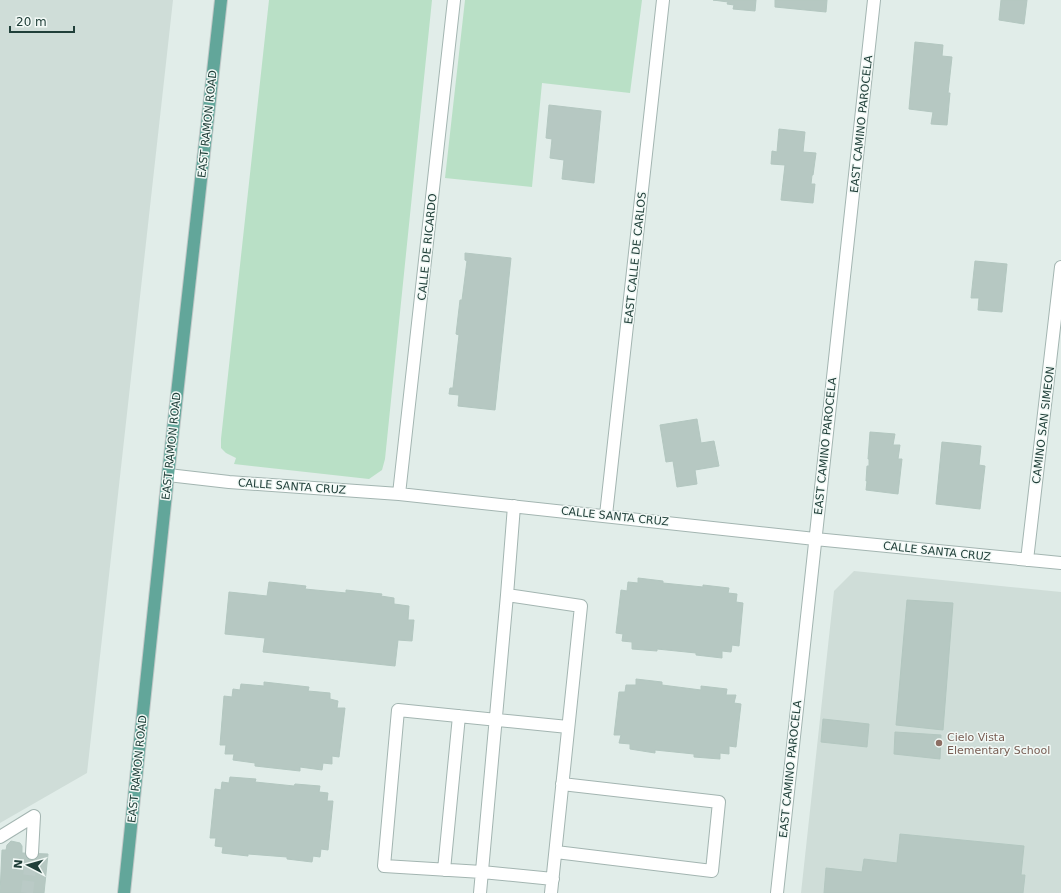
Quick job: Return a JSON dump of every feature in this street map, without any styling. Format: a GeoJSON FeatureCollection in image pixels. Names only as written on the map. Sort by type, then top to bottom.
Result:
{"type":"FeatureCollection","features":[{"type":"Feature","properties":{"kind":"main road","name":"EAST RAMON ROAD"},"geometry":{"type":"LineString","coordinates":[[124,893],[168,475],[221,0]]}},
{"type":"Feature","properties":{"kind":"street","name":"CALLE DE RICARDO"},"geometry":{"type":"LineString","coordinates":[[399,494],[454,0]]}},
{"type":"Feature","properties":{"kind":"street","name":"EAST CALLE DE CARLOS"},"geometry":{"type":"LineString","coordinates":[[606,515],[663,0]]}},
{"type":"Feature","properties":{"kind":"street","name":"EAST CAMINO PAROCELA"},"geometry":{"type":"LineString","coordinates":[[777,893],[874,0]]}},
{"type":"Feature","properties":{"kind":"street","name":"CAMINO SAN SIMEON"},"geometry":{"type":"LineString","coordinates":[[1027,560],[1061,267]]}},
{"type":"Feature","properties":{"kind":"street","name":"CALLE SANTA CRUZ"},"geometry":{"type":"LineString","coordinates":[[168,475],[229,482],[399,494],[1061,563]]}},
{"type":"Feature","properties":{"kind":"street"},"geometry":{"type":"LineString","coordinates":[[480,893],[514,506]]}},
{"type":"Feature","properties":{"kind":"street"},"geometry":{"type":"LineString","coordinates":[[507,595],[581,606],[551,893]]}},
{"type":"Feature","properties":{"kind":"street"},"geometry":{"type":"LineString","coordinates":[[553,879],[482,872],[384,866],[398,710],[568,727]]}},
{"type":"Feature","properties":{"kind":"street"},"geometry":{"type":"LineString","coordinates":[[444,870],[459,716]]}},
{"type":"Feature","properties":{"kind":"street"},"geometry":{"type":"LineString","coordinates":[[556,852],[712,872],[719,802],[562,784]]}},
{"type":"Feature","properties":{"kind":"street"},"geometry":{"type":"LineString","coordinates":[[0,836],[34,816],[32,853]]}},
{"type":"Feature","properties":{"kind":"shaded area"},"geometry":{"type":"Polygon","coordinates":[[[0,0],[173,0],[87,773],[0,823],[0,0]]]}},
{"type":"Feature","properties":{"kind":"shaded area","name":"Cielo Vista Elementary School"},"geometry":{"type":"Polygon","coordinates":[[[854,571],[1061,592],[1061,893],[801,893],[834,591],[854,571]]]}},
{"type":"Feature","properties":{"kind":"green space"},"geometry":{"type":"Polygon","coordinates":[[[269,0],[432,0],[385,459],[382,470],[369,479],[234,464],[236,458],[226,453],[221,448],[269,0]]]}},
{"type":"Feature","properties":{"kind":"green space"},"geometry":{"type":"Polygon","coordinates":[[[465,0],[642,0],[630,93],[542,83],[532,187],[445,178],[465,0]]]}},
{"type":"Feature","properties":{"kind":"building"},"geometry":{"type":"Polygon","coordinates":[[[713,0],[756,0],[755,11],[733,9],[734,5],[727,4],[728,2],[713,0]]]}},
{"type":"Feature","properties":{"kind":"building"},"geometry":{"type":"Polygon","coordinates":[[[775,0],[827,0],[826,12],[775,7],[775,0]]]}},
{"type":"Feature","properties":{"kind":"building"},"geometry":{"type":"Polygon","coordinates":[[[1001,0],[1027,0],[1024,24],[999,20],[1001,0]]]}},
{"type":"Feature","properties":{"kind":"building"},"geometry":{"type":"Polygon","coordinates":[[[915,42],[943,45],[942,56],[952,57],[948,93],[950,93],[947,125],[931,124],[933,112],[909,109],[915,42]]]}},
{"type":"Feature","properties":{"kind":"building"},"geometry":{"type":"Polygon","coordinates":[[[549,105],[601,111],[594,183],[562,179],[564,160],[550,158],[552,139],[546,138],[549,105]]]}},
{"type":"Feature","properties":{"kind":"building"},"geometry":{"type":"Polygon","coordinates":[[[779,129],[805,132],[803,152],[816,153],[811,184],[815,184],[813,203],[781,200],[785,165],[771,164],[772,151],[777,152],[779,129]]]}},
{"type":"Feature","properties":{"kind":"building"},"geometry":{"type":"Polygon","coordinates":[[[465,253],[511,258],[495,410],[458,406],[459,395],[449,394],[450,388],[453,388],[459,335],[456,334],[467,261],[465,260],[465,253]]]}},
{"type":"Feature","properties":{"kind":"building"},"geometry":{"type":"Polygon","coordinates":[[[975,261],[1007,264],[1002,312],[978,310],[979,298],[971,298],[975,261]]]}},
{"type":"Feature","properties":{"kind":"building"},"geometry":{"type":"Polygon","coordinates":[[[697,419],[701,443],[714,441],[719,466],[695,470],[697,484],[677,487],[673,461],[666,462],[660,425],[697,419]]]}},
{"type":"Feature","properties":{"kind":"building"},"geometry":{"type":"Polygon","coordinates":[[[870,432],[895,434],[893,445],[900,445],[898,459],[902,459],[898,494],[866,490],[867,466],[869,466],[868,459],[870,432]]]}},
{"type":"Feature","properties":{"kind":"building"},"geometry":{"type":"Polygon","coordinates":[[[942,442],[981,446],[979,465],[985,466],[980,509],[936,504],[942,442]]]}},
{"type":"Feature","properties":{"kind":"building"},"geometry":{"type":"Polygon","coordinates":[[[638,578],[663,581],[663,583],[729,588],[728,593],[737,594],[736,602],[743,603],[739,646],[732,645],[731,652],[722,651],[722,658],[696,655],[696,653],[657,649],[657,651],[632,649],[632,642],[622,641],[623,634],[616,633],[621,590],[627,591],[628,582],[638,583],[638,578]]]}},
{"type":"Feature","properties":{"kind":"building"},"geometry":{"type":"Polygon","coordinates":[[[269,582],[306,586],[305,589],[346,593],[346,590],[382,594],[381,596],[394,598],[394,604],[409,606],[408,620],[414,620],[412,641],[398,640],[395,666],[263,652],[265,638],[225,634],[229,592],[267,596],[269,582]]]}},
{"type":"Feature","properties":{"kind":"building"},"geometry":{"type":"Polygon","coordinates":[[[907,600],[953,603],[943,730],[896,725],[907,600]]]}},
{"type":"Feature","properties":{"kind":"building"},"geometry":{"type":"Polygon","coordinates":[[[636,679],[662,682],[662,685],[701,690],[701,686],[727,689],[726,695],[736,695],[734,703],[741,704],[736,747],[729,746],[729,754],[720,753],[720,759],[694,757],[694,754],[655,750],[655,753],[630,749],[630,744],[619,743],[621,735],[614,735],[619,692],[625,692],[626,685],[636,685],[636,679]]]}},
{"type":"Feature","properties":{"kind":"building"},"geometry":{"type":"Polygon","coordinates":[[[264,682],[309,687],[308,691],[330,693],[330,699],[338,701],[337,708],[345,708],[339,757],[332,756],[332,764],[323,763],[322,770],[300,767],[300,771],[255,766],[255,763],[233,760],[234,754],[225,754],[226,745],[220,745],[224,696],[232,697],[233,689],[240,690],[241,684],[264,686],[264,682]]]}},
{"type":"Feature","properties":{"kind":"building"},"geometry":{"type":"Polygon","coordinates":[[[823,719],[869,724],[867,747],[821,742],[823,719]]]}},
{"type":"Feature","properties":{"kind":"building"},"geometry":{"type":"Polygon","coordinates":[[[895,732],[941,735],[940,759],[894,754],[895,732]]]}},
{"type":"Feature","properties":{"kind":"building"},"geometry":{"type":"Polygon","coordinates":[[[230,777],[256,779],[255,782],[294,786],[295,784],[320,786],[319,792],[328,793],[327,801],[333,801],[328,850],[321,849],[320,857],[313,856],[312,862],[287,859],[287,857],[248,854],[248,856],[222,853],[223,847],[215,846],[216,838],[210,838],[215,789],[221,790],[222,782],[229,783],[230,777]]]}},
{"type":"Feature","properties":{"kind":"building"},"geometry":{"type":"Polygon","coordinates":[[[900,834],[1024,846],[1021,875],[1025,875],[1023,893],[824,893],[826,868],[862,872],[864,859],[897,863],[900,834]]]}},
{"type":"Feature","properties":{"kind":"building"},"geometry":{"type":"Polygon","coordinates":[[[11,841],[20,843],[22,846],[22,853],[48,854],[44,893],[0,893],[2,850],[6,850],[7,845],[11,841]]]}},
{"type":"Feature","properties":{"kind":"tunnel"},"geometry":{"type":"LineString","coordinates":[[27,893],[32,853]]}},
{"type":"Feature","properties":{"kind":"place","name":"Cielo Vista Elementary School"},"geometry":{"type":"Point","coordinates":[939,743]}}]}
